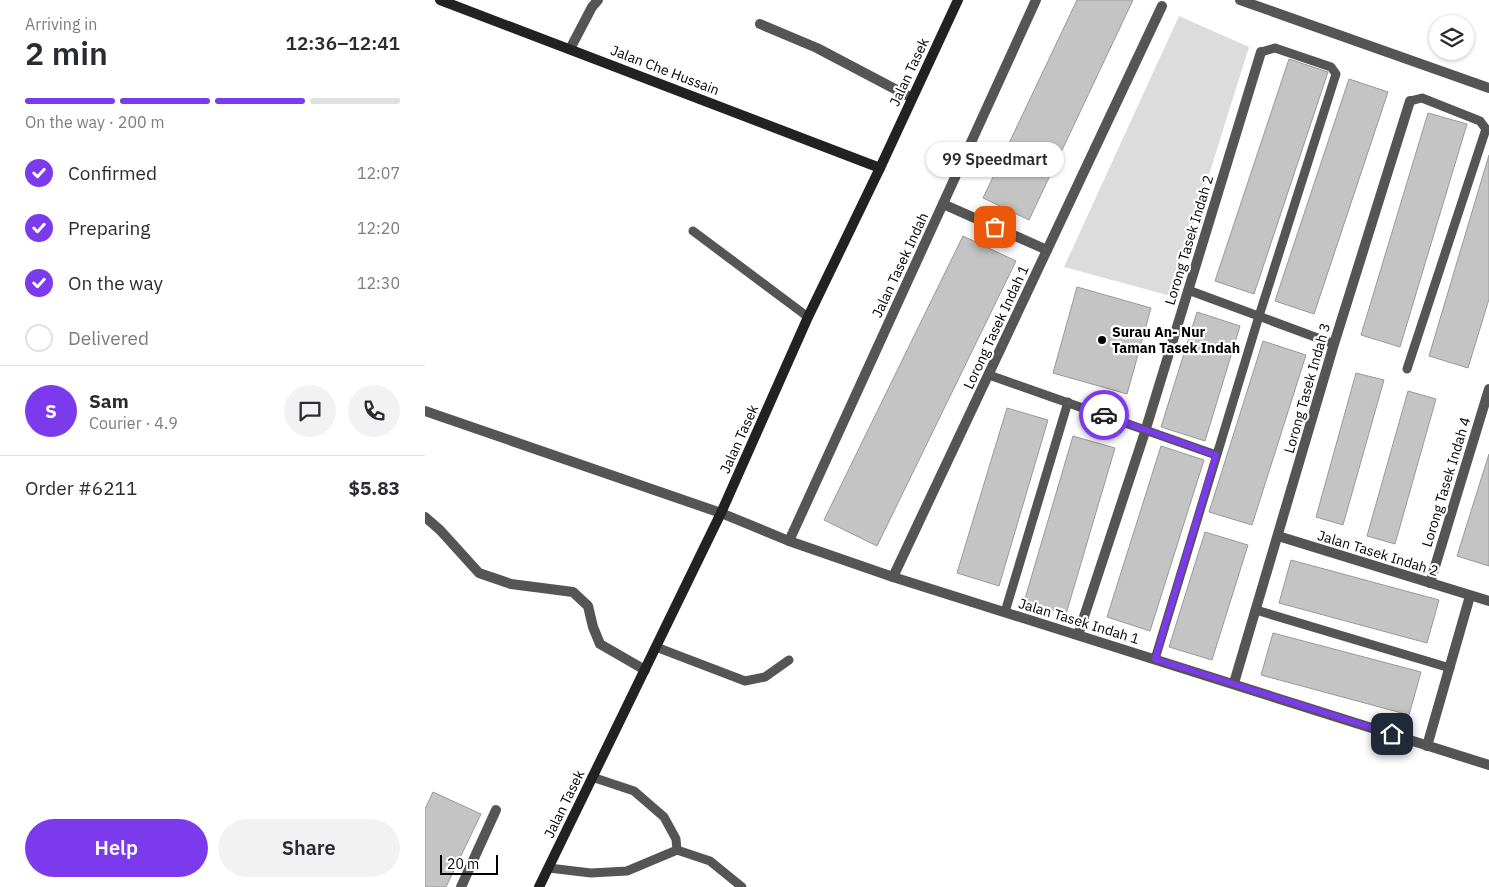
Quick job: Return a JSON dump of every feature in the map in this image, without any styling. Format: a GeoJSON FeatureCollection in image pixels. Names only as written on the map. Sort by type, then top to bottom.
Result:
{"type":"FeatureCollection","features":[{"type":"Feature","properties":{"kind":"main road","name":"Jalan Che Hussain"},"geometry":{"type":"LineString","coordinates":[[440,0],[880,168]]}},
{"type":"Feature","properties":{"kind":"main road","name":"Jalan Tasek"},"geometry":{"type":"LineString","coordinates":[[539,887],[721,514],[808,317],[958,0]]}},
{"type":"Feature","properties":{"kind":"street"},"geometry":{"type":"LineString","coordinates":[[570,49],[592,6],[598,0]]}},
{"type":"Feature","properties":{"kind":"street","name":"Jalan Tasek Indah"},"geometry":{"type":"LineString","coordinates":[[789,540],[1036,0]]}},
{"type":"Feature","properties":{"kind":"street"},"geometry":{"type":"LineString","coordinates":[[1240,0],[1489,88]]}},
{"type":"Feature","properties":{"kind":"street","name":"Lorong Tasek Indah 1"},"geometry":{"type":"LineString","coordinates":[[893,577],[1162,6]]}},
{"type":"Feature","properties":{"kind":"street"},"geometry":{"type":"LineString","coordinates":[[760,24],[817,48],[912,98]]}},
{"type":"Feature","properties":{"kind":"street","name":"Lorong Tasek Indah 2"},"geometry":{"type":"LineString","coordinates":[[1078,635],[1145,430],[1261,52]]}},
{"type":"Feature","properties":{"kind":"street","name":"Lorong Tasek Indah 3"},"geometry":{"type":"LineString","coordinates":[[1234,683],[1334,344],[1410,101]]}},
{"type":"Feature","properties":{"kind":"street"},"geometry":{"type":"LineString","coordinates":[[943,204],[1047,250]]}},
{"type":"Feature","properties":{"kind":"street","name":"Lorong Tasek Indah 4"},"geometry":{"type":"LineString","coordinates":[[1431,583],[1489,389]]}},
{"type":"Feature","properties":{"kind":"street","name":"Jalan Tasek Indah 1"},"geometry":{"type":"LineString","coordinates":[[425,411],[721,514],[893,577],[1489,765]]}},
{"type":"Feature","properties":{"kind":"street"},"geometry":{"type":"LineString","coordinates":[[425,517],[440,530],[479,573],[511,584],[573,592],[588,606],[593,627],[600,644],[645,670]]}},
{"type":"Feature","properties":{"kind":"street","name":"Jalan Tasek Indah 2"},"geometry":{"type":"LineString","coordinates":[[1278,536],[1489,601]]}},
{"type":"Feature","properties":{"kind":"street"},"geometry":{"type":"LineString","coordinates":[[1427,746],[1471,596]]}},
{"type":"Feature","properties":{"kind":"street"},"geometry":{"type":"LineString","coordinates":[[461,887],[497,810]]}},
{"type":"Feature","properties":{"kind":"lane"},"geometry":{"type":"LineString","coordinates":[[1155,659],[1259,316],[1336,74],[1331,67],[1275,48],[1261,52]]}},
{"type":"Feature","properties":{"kind":"lane"},"geometry":{"type":"LineString","coordinates":[[1407,369],[1486,129],[1480,122],[1421,98],[1410,101]]}},
{"type":"Feature","properties":{"kind":"lane"},"geometry":{"type":"LineString","coordinates":[[693,231],[808,317]]}},
{"type":"Feature","properties":{"kind":"lane"},"geometry":{"type":"LineString","coordinates":[[1188,290],[1334,344]]}},
{"type":"Feature","properties":{"kind":"lane"},"geometry":{"type":"LineString","coordinates":[[989,374],[1216,455]]}},
{"type":"Feature","properties":{"kind":"lane"},"geometry":{"type":"LineString","coordinates":[[1005,612],[1069,402]]}},
{"type":"Feature","properties":{"kind":"lane"},"geometry":{"type":"LineString","coordinates":[[1256,610],[1449,668]]}},
{"type":"Feature","properties":{"kind":"lane"},"geometry":{"type":"LineString","coordinates":[[656,647],[745,681],[765,677],[789,660]]}},
{"type":"Feature","properties":{"kind":"lane"},"geometry":{"type":"LineString","coordinates":[[592,777],[634,791],[664,817],[676,839],[677,850]]}},
{"type":"Feature","properties":{"kind":"lane"},"geometry":{"type":"LineString","coordinates":[[549,868],[591,873],[627,871],[677,850],[711,861],[742,887]]}},
{"type":"Feature","properties":{"kind":"shaded area"},"geometry":{"type":"Polygon","coordinates":[[[1179,16],[1249,47],[1171,296],[1064,267],[1179,16]]]}},
{"type":"Feature","properties":{"kind":"building"},"geometry":{"type":"Polygon","coordinates":[[[1077,0],[1133,0],[1029,220],[983,198],[1077,0]]]}},
{"type":"Feature","properties":{"kind":"building"},"geometry":{"type":"Polygon","coordinates":[[[1289,59],[1328,72],[1254,294],[1215,281],[1289,59]]]}},
{"type":"Feature","properties":{"kind":"building"},"geometry":{"type":"Polygon","coordinates":[[[1349,79],[1388,92],[1314,314],[1275,301],[1349,79]]]}},
{"type":"Feature","properties":{"kind":"building"},"geometry":{"type":"Polygon","coordinates":[[[1428,113],[1467,124],[1400,347],[1361,335],[1428,113]]]}},
{"type":"Feature","properties":{"kind":"building"},"geometry":{"type":"Polygon","coordinates":[[[1489,155],[1489,299],[1468,368],[1429,356],[1489,155]]]}},
{"type":"Feature","properties":{"kind":"building"},"geometry":{"type":"Polygon","coordinates":[[[963,236],[1016,261],[877,546],[824,520],[963,236]]]}},
{"type":"Feature","properties":{"kind":"building","name":"Surau An- Nur Taman Tasek Indah"},"geometry":{"type":"Polygon","coordinates":[[[1077,287],[1151,308],[1127,394],[1053,373],[1077,287]]]}},
{"type":"Feature","properties":{"kind":"building"},"geometry":{"type":"Polygon","coordinates":[[[1197,312],[1240,326],[1205,441],[1161,427],[1197,312]]]}},
{"type":"Feature","properties":{"kind":"building"},"geometry":{"type":"Polygon","coordinates":[[[1263,341],[1306,355],[1252,525],[1209,512],[1263,341]]]}},
{"type":"Feature","properties":{"kind":"building"},"geometry":{"type":"Polygon","coordinates":[[[1356,373],[1384,380],[1343,525],[1316,517],[1356,373]]]}},
{"type":"Feature","properties":{"kind":"building"},"geometry":{"type":"Polygon","coordinates":[[[1408,391],[1436,399],[1395,544],[1367,536],[1408,391]]]}},
{"type":"Feature","properties":{"kind":"building"},"geometry":{"type":"Polygon","coordinates":[[[1007,408],[1048,420],[999,586],[957,573],[1007,408]]]}},
{"type":"Feature","properties":{"kind":"building"},"geometry":{"type":"Polygon","coordinates":[[[1073,436],[1115,448],[1066,614],[1024,602],[1073,436]]]}},
{"type":"Feature","properties":{"kind":"building"},"geometry":{"type":"Polygon","coordinates":[[[1161,446],[1204,460],[1150,631],[1107,617],[1161,446]]]}},
{"type":"Feature","properties":{"kind":"building"},"geometry":{"type":"Polygon","coordinates":[[[1489,454],[1489,566],[1457,556],[1489,454]]]}},
{"type":"Feature","properties":{"kind":"building"},"geometry":{"type":"Polygon","coordinates":[[[1205,532],[1248,545],[1212,660],[1169,647],[1205,532]]]}},
{"type":"Feature","properties":{"kind":"building"},"geometry":{"type":"Polygon","coordinates":[[[1291,560],[1439,600],[1427,643],[1279,603],[1291,560]]]}},
{"type":"Feature","properties":{"kind":"building"},"geometry":{"type":"Polygon","coordinates":[[[1273,633],[1421,672],[1409,715],[1261,675],[1273,633]]]}},
{"type":"Feature","properties":{"kind":"building"},"geometry":{"type":"Polygon","coordinates":[[[433,792],[481,814],[446,887],[425,887],[425,809],[433,792]]]}},
{"type":"Feature","properties":{"kind":"way so far"},"geometry":{"type":"LineString","coordinates":[[995,227],[1047,250],[989,374],[1104,415]]}},
{"type":"Feature","properties":{"kind":"place","name":"99 Speedmart"},"geometry":{"type":"Point","coordinates":[995,227]}},
{"type":"Feature","properties":{"kind":"place","name":"Surau An- Nur Taman Tasek Indah"},"geometry":{"type":"Point","coordinates":[1102,340]}},
{"type":"Feature","properties":{"kind":"route"},"geometry":{"type":"LineString","coordinates":[[1104,415],[1216,455],[1155,659],[1392,734]]}}]}
